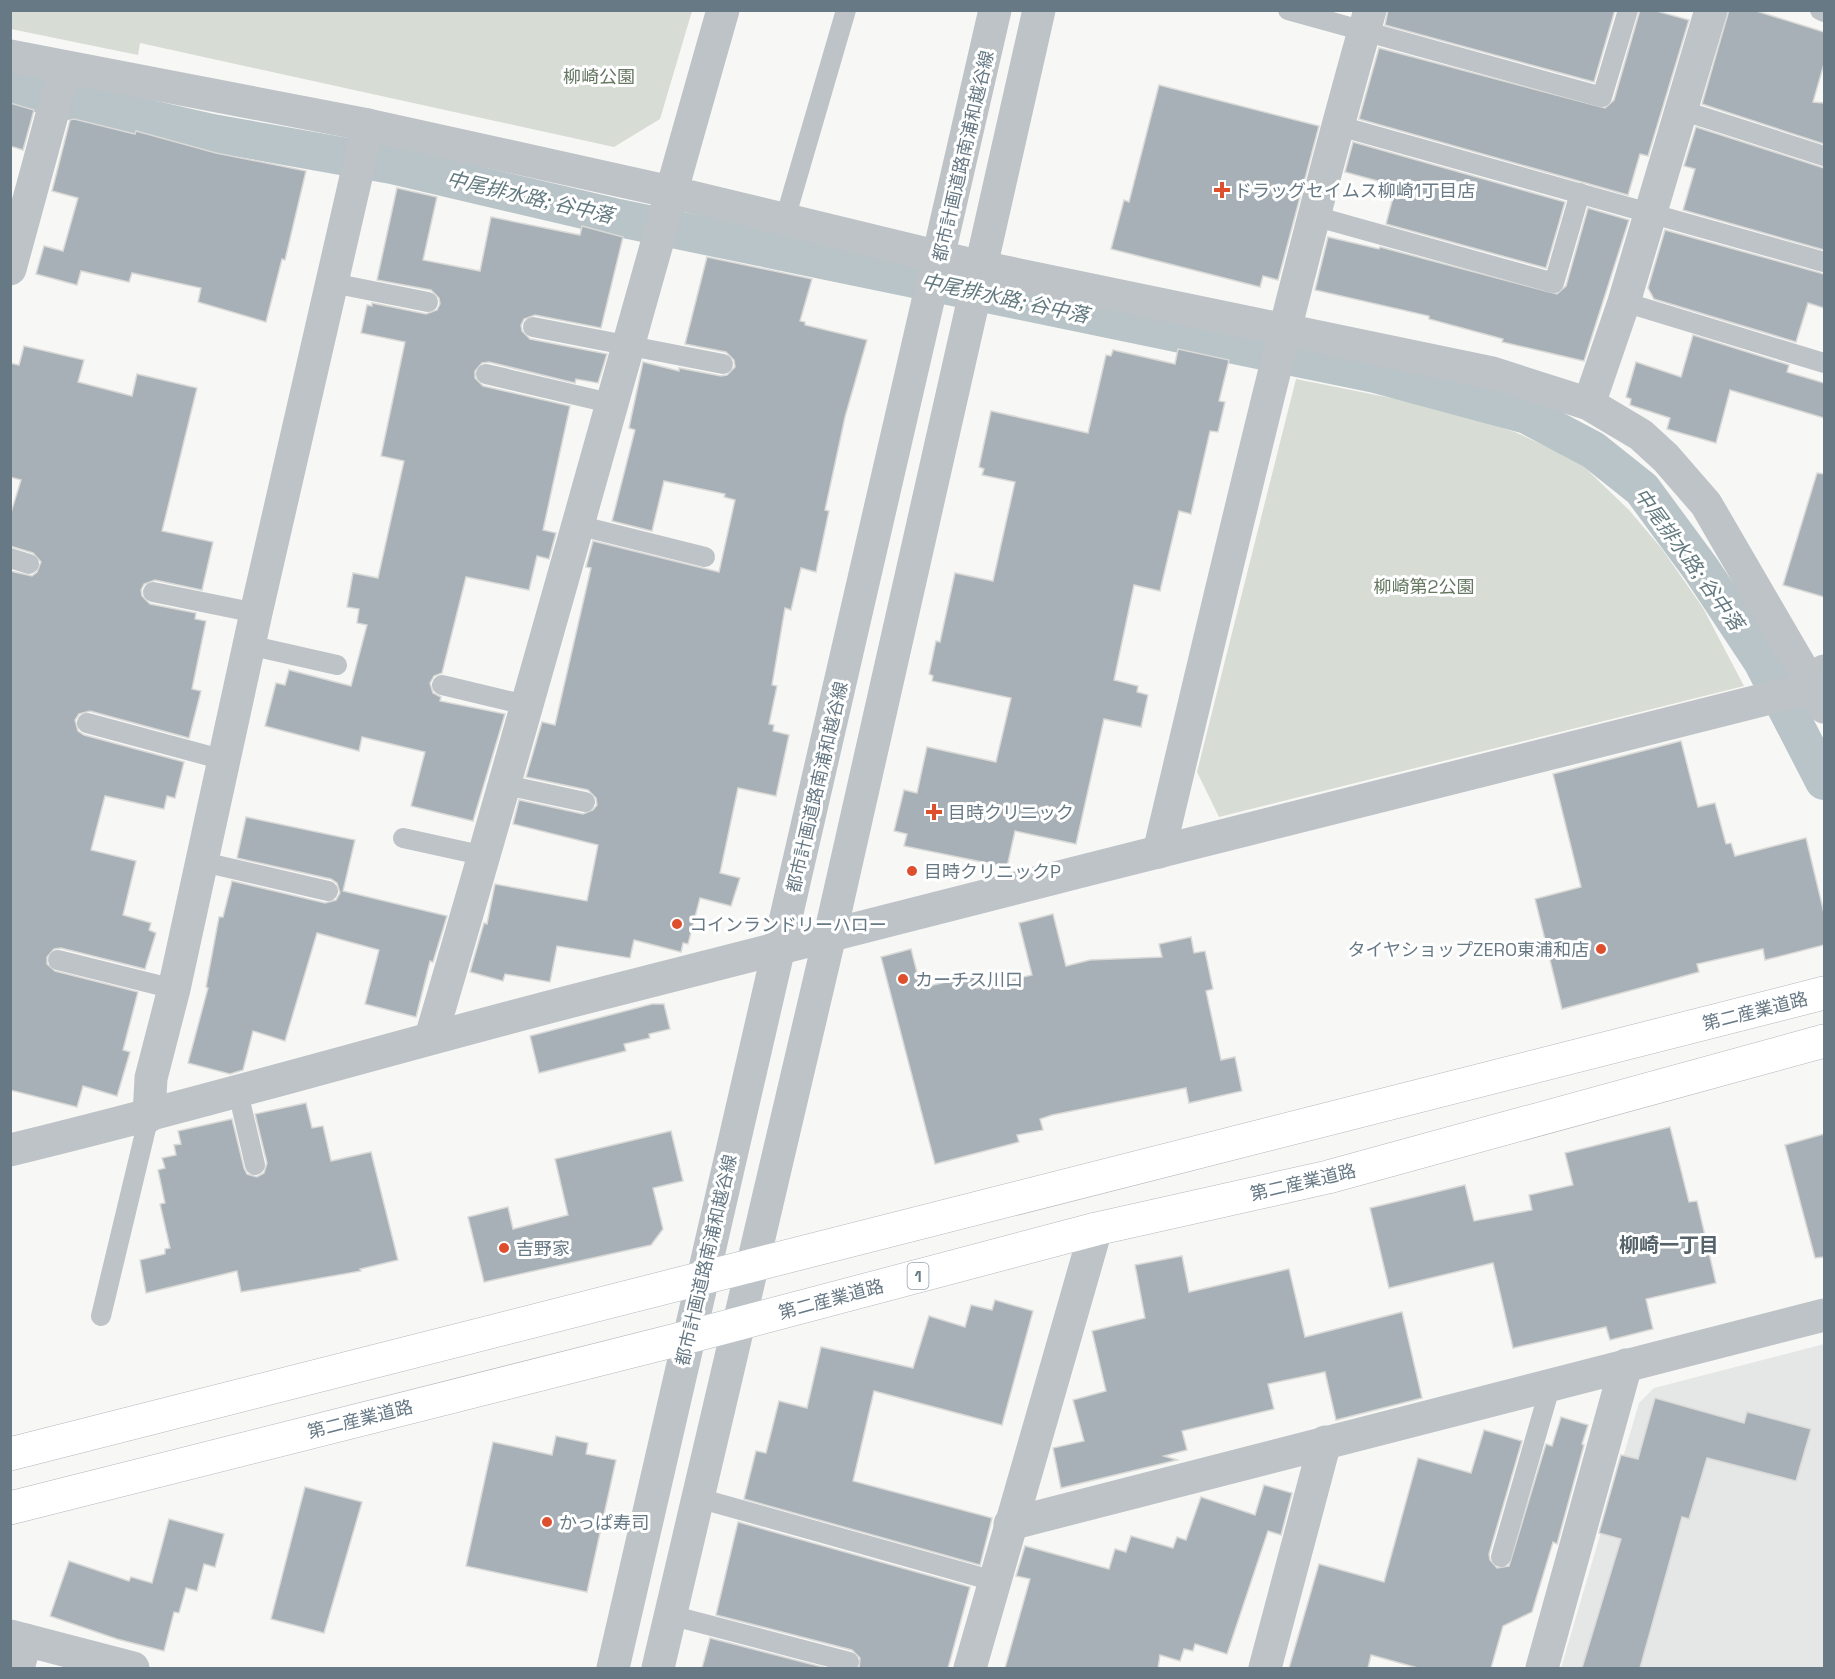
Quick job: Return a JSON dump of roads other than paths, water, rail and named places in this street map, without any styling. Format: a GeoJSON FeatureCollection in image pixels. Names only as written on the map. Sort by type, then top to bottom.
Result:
{"type":"FeatureCollection","features":[{"type":"Feature","properties":{"kind":"main road","name":"第二産業道路"},"geometry":{"type":"LineString","coordinates":[[10,1454],[700,1282],[1116,1172],[1824,993]]}},
{"type":"Feature","properties":{"kind":"main road","name":"第二産業道路"},"geometry":{"type":"LineString","coordinates":[[10,1508],[688,1337],[1096,1229],[1328,1177],[1824,1041]]}},
{"type":"Feature","properties":{"kind":"street"},"geometry":{"type":"LineString","coordinates":[[431,1037],[506,785],[526,705],[614,404],[723,10]]}},
{"type":"Feature","properties":{"kind":"street","name":"都市計画道路南浦和越谷線"},"geometry":{"type":"LineString","coordinates":[[614,1668],[700,1282],[780,947],[995,10]]}},
{"type":"Feature","properties":{"kind":"street"},"geometry":{"type":"LineString","coordinates":[[658,1668],[830,935],[1039,10]]}},
{"type":"Feature","properties":{"kind":"street"},"geometry":{"type":"LineString","coordinates":[[1589,404],[1624,302],[1711,10]]}},
{"type":"Feature","properties":{"kind":"street"},"geometry":{"type":"LineString","coordinates":[[1159,852],[1282,339],[1336,125],[1367,21]]}},
{"type":"Feature","properties":{"kind":"street"},"geometry":{"type":"LineString","coordinates":[[10,56],[369,125],[665,215],[785,219],[938,264],[1282,339],[1492,373],[1589,404],[1641,435],[1666,458],[1706,504],[1821,688],[780,947],[431,1037],[149,1116],[10,1150]]}},
{"type":"Feature","properties":{"kind":"street"},"geometry":{"type":"LineString","coordinates":[[10,269],[64,67]]}},
{"type":"Feature","properties":{"kind":"street"},"geometry":{"type":"LineString","coordinates":[[149,1116],[151,1078],[174,989],[249,645],[369,125]]}},
{"type":"Feature","properties":{"kind":"street"},"geometry":{"type":"LineString","coordinates":[[970,1668],[1096,1229]]}},
{"type":"Feature","properties":{"kind":"street"},"geometry":{"type":"LineString","coordinates":[[1010,1524],[1824,1315]]}},
{"type":"Feature","properties":{"kind":"street"},"geometry":{"type":"LineString","coordinates":[[1542,1668],[1626,1365]]}},
{"type":"Feature","properties":{"kind":"street"},"geometry":{"type":"LineString","coordinates":[[1265,1668],[1325,1442]]}},
{"type":"Feature","properties":{"kind":"street"},"geometry":{"type":"LineString","coordinates":[[18,1648],[133,1668]]}},
{"type":"Feature","properties":{"kind":"lane"},"geometry":{"type":"LineString","coordinates":[[785,219],[846,10]]}},
{"type":"Feature","properties":{"kind":"lane"},"geometry":{"type":"LineString","coordinates":[[1288,10],[1367,21],[1602,97],[1628,10]]}},
{"type":"Feature","properties":{"kind":"lane"},"geometry":{"type":"LineString","coordinates":[[1682,110],[1824,156]]}},
{"type":"Feature","properties":{"kind":"lane"},"geometry":{"type":"LineString","coordinates":[[1336,125],[1824,262]]}},
{"type":"Feature","properties":{"kind":"lane"},"geometry":{"type":"LineString","coordinates":[[1314,216],[1554,283],[1580,193]]}},
{"type":"Feature","properties":{"kind":"lane"},"geometry":{"type":"LineString","coordinates":[[332,283],[428,302]]}},
{"type":"Feature","properties":{"kind":"lane"},"geometry":{"type":"LineString","coordinates":[[1624,302],[1824,363]]}},
{"type":"Feature","properties":{"kind":"lane"},"geometry":{"type":"LineString","coordinates":[[533,327],[723,364]]}},
{"type":"Feature","properties":{"kind":"lane"},"geometry":{"type":"LineString","coordinates":[[486,374],[614,404]]}},
{"type":"Feature","properties":{"kind":"lane"},"geometry":{"type":"LineString","coordinates":[[577,525],[705,557]]}},
{"type":"Feature","properties":{"kind":"lane"},"geometry":{"type":"LineString","coordinates":[[153,592],[256,614]]}},
{"type":"Feature","properties":{"kind":"lane"},"geometry":{"type":"LineString","coordinates":[[249,645],[336,665]]}},
{"type":"Feature","properties":{"kind":"lane"},"geometry":{"type":"LineString","coordinates":[[442,685],[526,705]]}},
{"type":"Feature","properties":{"kind":"lane"},"geometry":{"type":"LineString","coordinates":[[87,723],[224,760]]}},
{"type":"Feature","properties":{"kind":"lane"},"geometry":{"type":"LineString","coordinates":[[506,785],[585,802]]}},
{"type":"Feature","properties":{"kind":"lane"},"geometry":{"type":"LineString","coordinates":[[403,838],[484,856]]}},
{"type":"Feature","properties":{"kind":"lane"},"geometry":{"type":"LineString","coordinates":[[202,862],[328,891]]}},
{"type":"Feature","properties":{"kind":"lane"},"geometry":{"type":"LineString","coordinates":[[58,960],[174,989]]}},
{"type":"Feature","properties":{"kind":"lane"},"geometry":{"type":"LineString","coordinates":[[238,1092],[255,1165]]}},
{"type":"Feature","properties":{"kind":"lane"},"geometry":{"type":"LineString","coordinates":[[101,1316],[149,1116]]}},
{"type":"Feature","properties":{"kind":"lane"},"geometry":{"type":"LineString","coordinates":[[1501,1557],[1551,1384]]}},
{"type":"Feature","properties":{"kind":"lane"},"geometry":{"type":"LineString","coordinates":[[698,1497],[994,1581]]}},
{"type":"Feature","properties":{"kind":"lane"},"geometry":{"type":"LineString","coordinates":[[670,1615],[849,1662]]}},
{"type":"Feature","properties":{"kind":"waterway","name":"中尾排水路; 谷中落"},"geometry":{"type":"LineString","coordinates":[[10,87],[212,133],[392,165],[614,217],[1375,374],[1527,415],[1593,450],[1642,489],[1701,569],[1762,661],[1824,781]]}},
{"type":"Feature","properties":{"kind":"place","name":"ドラッグセイムス柳崎1丁目店"},"geometry":{"type":"Point","coordinates":[1222,190]}},
{"type":"Feature","properties":{"kind":"place","name":"目時クリニック"},"geometry":{"type":"Point","coordinates":[934,812]}},
{"type":"Feature","properties":{"kind":"place","name":"目時クリニックP"},"geometry":{"type":"Point","coordinates":[912,871]}},
{"type":"Feature","properties":{"kind":"place","name":"コインランドリーハロー"},"geometry":{"type":"Point","coordinates":[677,924]}},
{"type":"Feature","properties":{"kind":"place","name":"タイヤショップZERO東浦和店"},"geometry":{"type":"Point","coordinates":[1601,949]}},
{"type":"Feature","properties":{"kind":"place","name":"カーチス川口"},"geometry":{"type":"Point","coordinates":[903,979]}},
{"type":"Feature","properties":{"kind":"place","name":"吉野家"},"geometry":{"type":"Point","coordinates":[504,1248]}},
{"type":"Feature","properties":{"kind":"place","name":"かっぱ寿司"},"geometry":{"type":"Point","coordinates":[547,1522]}},
{"type":"Feature","properties":{"kind":"district","name":"柳崎一丁目"},"geometry":{"type":"Point","coordinates":[1669,1245]}},
{"type":"Feature","properties":{"kind":"park label","name":"柳崎公園"},"geometry":{"type":"Point","coordinates":[599,76]}},
{"type":"Feature","properties":{"kind":"park label","name":"柳崎第2公園"},"geometry":{"type":"Point","coordinates":[1424,586]}}]}
